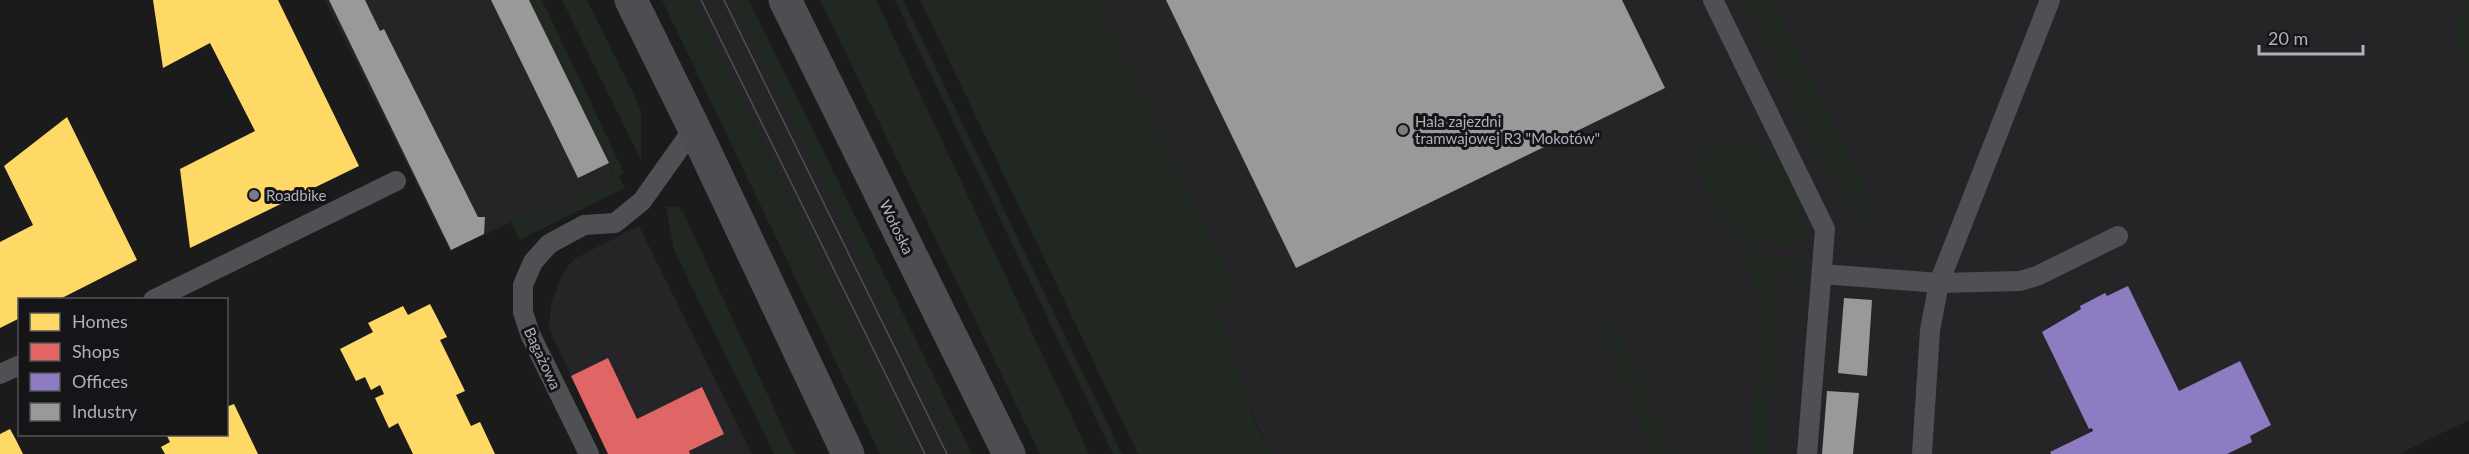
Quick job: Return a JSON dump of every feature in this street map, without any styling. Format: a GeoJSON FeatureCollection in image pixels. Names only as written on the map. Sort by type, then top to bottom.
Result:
{"type":"FeatureCollection","features":[{"type":"Feature","properties":{"kind":"main road"},"geometry":{"type":"LineString","coordinates":[[631,0],[848,454]]}},
{"type":"Feature","properties":{"kind":"main road","name":"Wołoska"},"geometry":{"type":"LineString","coordinates":[[785,0],[1009,454]]}},
{"type":"Feature","properties":{"kind":"lane"},"geometry":{"type":"LineString","coordinates":[[1713,0],[1825,229],[1807,454]]}},
{"type":"Feature","properties":{"kind":"lane"},"geometry":{"type":"LineString","coordinates":[[1922,454],[1930,330],[1939,283],[2050,0]]}},
{"type":"Feature","properties":{"kind":"lane","name":"Bagażowa"},"geometry":{"type":"LineString","coordinates":[[589,454],[530,334],[523,312],[523,285],[533,262],[549,244],[584,225],[615,223],[642,201],[694,128]]}},
{"type":"Feature","properties":{"kind":"lane"},"geometry":{"type":"LineString","coordinates":[[157,298],[396,181]]}},
{"type":"Feature","properties":{"kind":"lane"},"geometry":{"type":"LineString","coordinates":[[1822,274],[1939,283],[2020,281],[2037,276],[2118,236]]}},
{"type":"Feature","properties":{"kind":"lane"},"geometry":{"type":"LineString","coordinates":[[0,375],[18,366]]}},
{"type":"Feature","properties":{"kind":"shaded area"},"geometry":{"type":"Polygon","coordinates":[[[325,0],[529,0],[616,180],[536,220],[532,212],[450,251],[325,0]]]}},
{"type":"Feature","properties":{"kind":"shaded area"},"geometry":{"type":"Polygon","coordinates":[[[528,0],[542,0],[624,173],[619,176],[625,188],[519,240],[511,222],[532,212],[537,220],[616,179],[528,0]]]}},
{"type":"Feature","properties":{"kind":"shaded area"},"geometry":{"type":"Polygon","coordinates":[[[562,0],[587,0],[634,95],[641,111],[641,160],[562,0]]]}},
{"type":"Feature","properties":{"kind":"shaded area"},"geometry":{"type":"Polygon","coordinates":[[[662,0],[693,0],[914,454],[880,454],[662,0]]]}},
{"type":"Feature","properties":{"kind":"shaded area"},"geometry":{"type":"Polygon","coordinates":[[[693,0],[734,0],[956,454],[914,454],[693,0]]]}},
{"type":"Feature","properties":{"kind":"shaded area"},"geometry":{"type":"Polygon","coordinates":[[[734,0],[749,0],[972,454],[956,454],[734,0]]]}},
{"type":"Feature","properties":{"kind":"shaded area"},"geometry":{"type":"Polygon","coordinates":[[[820,0],[876,0],[1089,454],[1040,454],[820,0]]]}},
{"type":"Feature","properties":{"kind":"shaded area"},"geometry":{"type":"Polygon","coordinates":[[[895,0],[903,0],[1122,454],[1113,454],[895,0]]]}},
{"type":"Feature","properties":{"kind":"shaded area"},"geometry":{"type":"Polygon","coordinates":[[[920,0],[1098,0],[1241,301],[1219,305],[1252,415],[1271,454],[1138,454],[920,0]]]}},
{"type":"Feature","properties":{"kind":"shaded area"},"geometry":{"type":"Polygon","coordinates":[[[1064,0],[2469,0],[2469,420],[2399,454],[1271,454],[1064,0]]]}},
{"type":"Feature","properties":{"kind":"shaded area"},"geometry":{"type":"Polygon","coordinates":[[[1744,0],[1772,0],[1861,179],[1871,216],[1871,232],[1819,156],[1744,0]]]}},
{"type":"Feature","properties":{"kind":"shaded area"},"geometry":{"type":"Polygon","coordinates":[[[2469,3],[2469,65],[2457,41],[2455,30],[2464,5],[2469,3]]]}},
{"type":"Feature","properties":{"kind":"shaded area"},"geometry":{"type":"Polygon","coordinates":[[[1744,139],[1758,141],[1770,149],[1802,209],[1806,233],[1804,248],[1771,244],[1750,238],[1731,227],[1714,208],[1694,163],[1717,146],[1729,141],[1744,139]]]}},
{"type":"Feature","properties":{"kind":"shaded area"},"geometry":{"type":"Polygon","coordinates":[[[666,207],[677,207],[683,212],[795,454],[774,454],[674,250],[666,207]]]}},
{"type":"Feature","properties":{"kind":"shaded area"},"geometry":{"type":"Polygon","coordinates":[[[639,226],[752,454],[608,454],[549,328],[551,304],[562,274],[574,259],[639,226]]]}},
{"type":"Feature","properties":{"kind":"shaded area"},"geometry":{"type":"Polygon","coordinates":[[[1731,237],[1765,254],[1803,259],[1804,283],[1779,273],[1767,454],[1751,454],[1759,308],[1746,264],[1731,237]]]}},
{"type":"Feature","properties":{"kind":"shaded area"},"geometry":{"type":"Polygon","coordinates":[[[1613,324],[1676,454],[1649,454],[1636,412],[1598,328],[1613,324]]]}},
{"type":"Feature","properties":{"kind":"building: Homes"},"geometry":{"type":"Polygon","coordinates":[[[153,0],[278,0],[359,166],[190,248],[180,169],[255,131],[210,43],[163,68],[153,0]]]}},
{"type":"Feature","properties":{"kind":"building: Homes"},"geometry":{"type":"Polygon","coordinates":[[[67,117],[137,260],[62,298],[18,298],[18,319],[0,328],[0,242],[33,225],[4,166],[67,117]]]}},
{"type":"Feature","properties":{"kind":"building: Homes"},"geometry":{"type":"Polygon","coordinates":[[[430,304],[447,337],[440,340],[465,391],[456,395],[471,426],[480,422],[495,454],[413,454],[398,423],[389,428],[375,398],[384,394],[380,385],[371,390],[365,377],[356,381],[340,349],[373,332],[368,323],[403,306],[408,315],[430,304]]]}},
{"type":"Feature","properties":{"kind":"building: Homes"},"geometry":{"type":"Polygon","coordinates":[[[234,404],[258,454],[165,454],[161,447],[170,442],[167,436],[228,436],[228,406],[234,404]]]}},
{"type":"Feature","properties":{"kind":"building: Homes"},"geometry":{"type":"Polygon","coordinates":[[[10,429],[23,454],[0,454],[0,434],[10,429]]]}},
{"type":"Feature","properties":{"kind":"building: Shops"},"geometry":{"type":"Polygon","coordinates":[[[608,358],[637,419],[702,387],[724,434],[689,451],[690,454],[608,454],[571,376],[608,358]]]}},
{"type":"Feature","properties":{"kind":"building: Offices"},"geometry":{"type":"Polygon","coordinates":[[[2128,286],[2179,391],[2240,361],[2271,425],[2250,436],[2252,442],[2227,454],[2051,454],[2050,452],[2093,431],[2092,428],[2089,429],[2042,332],[2081,309],[2080,306],[2105,293],[2107,296],[2128,286]]]}},
{"type":"Feature","properties":{"kind":"building: Industry"},"geometry":{"type":"Polygon","coordinates":[[[329,0],[365,0],[380,31],[384,29],[478,217],[485,217],[484,234],[451,250],[329,0]]]}},
{"type":"Feature","properties":{"kind":"building: Industry"},"geometry":{"type":"Polygon","coordinates":[[[491,0],[529,0],[609,163],[578,178],[491,0]]]}},
{"type":"Feature","properties":{"kind":"building: Industry","name":"Hala zajezdni tramwajowej R3 \"Mokotów\""},"geometry":{"type":"Polygon","coordinates":[[[1166,0],[1622,0],[1665,88],[1296,268],[1166,0]]]}},
{"type":"Feature","properties":{"kind":"building: Industry"},"geometry":{"type":"Polygon","coordinates":[[[1844,298],[1872,300],[1867,376],[1838,373],[1844,298]]]}},
{"type":"Feature","properties":{"kind":"building: Industry"},"geometry":{"type":"Polygon","coordinates":[[[1827,391],[1859,393],[1853,454],[1822,454],[1827,391]]]}},
{"type":"Feature","properties":{"kind":"tram line"},"geometry":{"type":"LineString","coordinates":[[701,0],[925,454]]}},
{"type":"Feature","properties":{"kind":"tram line"},"geometry":{"type":"LineString","coordinates":[[724,0],[947,454]]}},
{"type":"Feature","properties":{"kind":"place","name":"Hala zajezdni tramwajowej R3 \"Mokotów\""},"geometry":{"type":"Point","coordinates":[1403,130]}},
{"type":"Feature","properties":{"kind":"place","name":"Roadbike"},"geometry":{"type":"Point","coordinates":[254,195]}}]}
